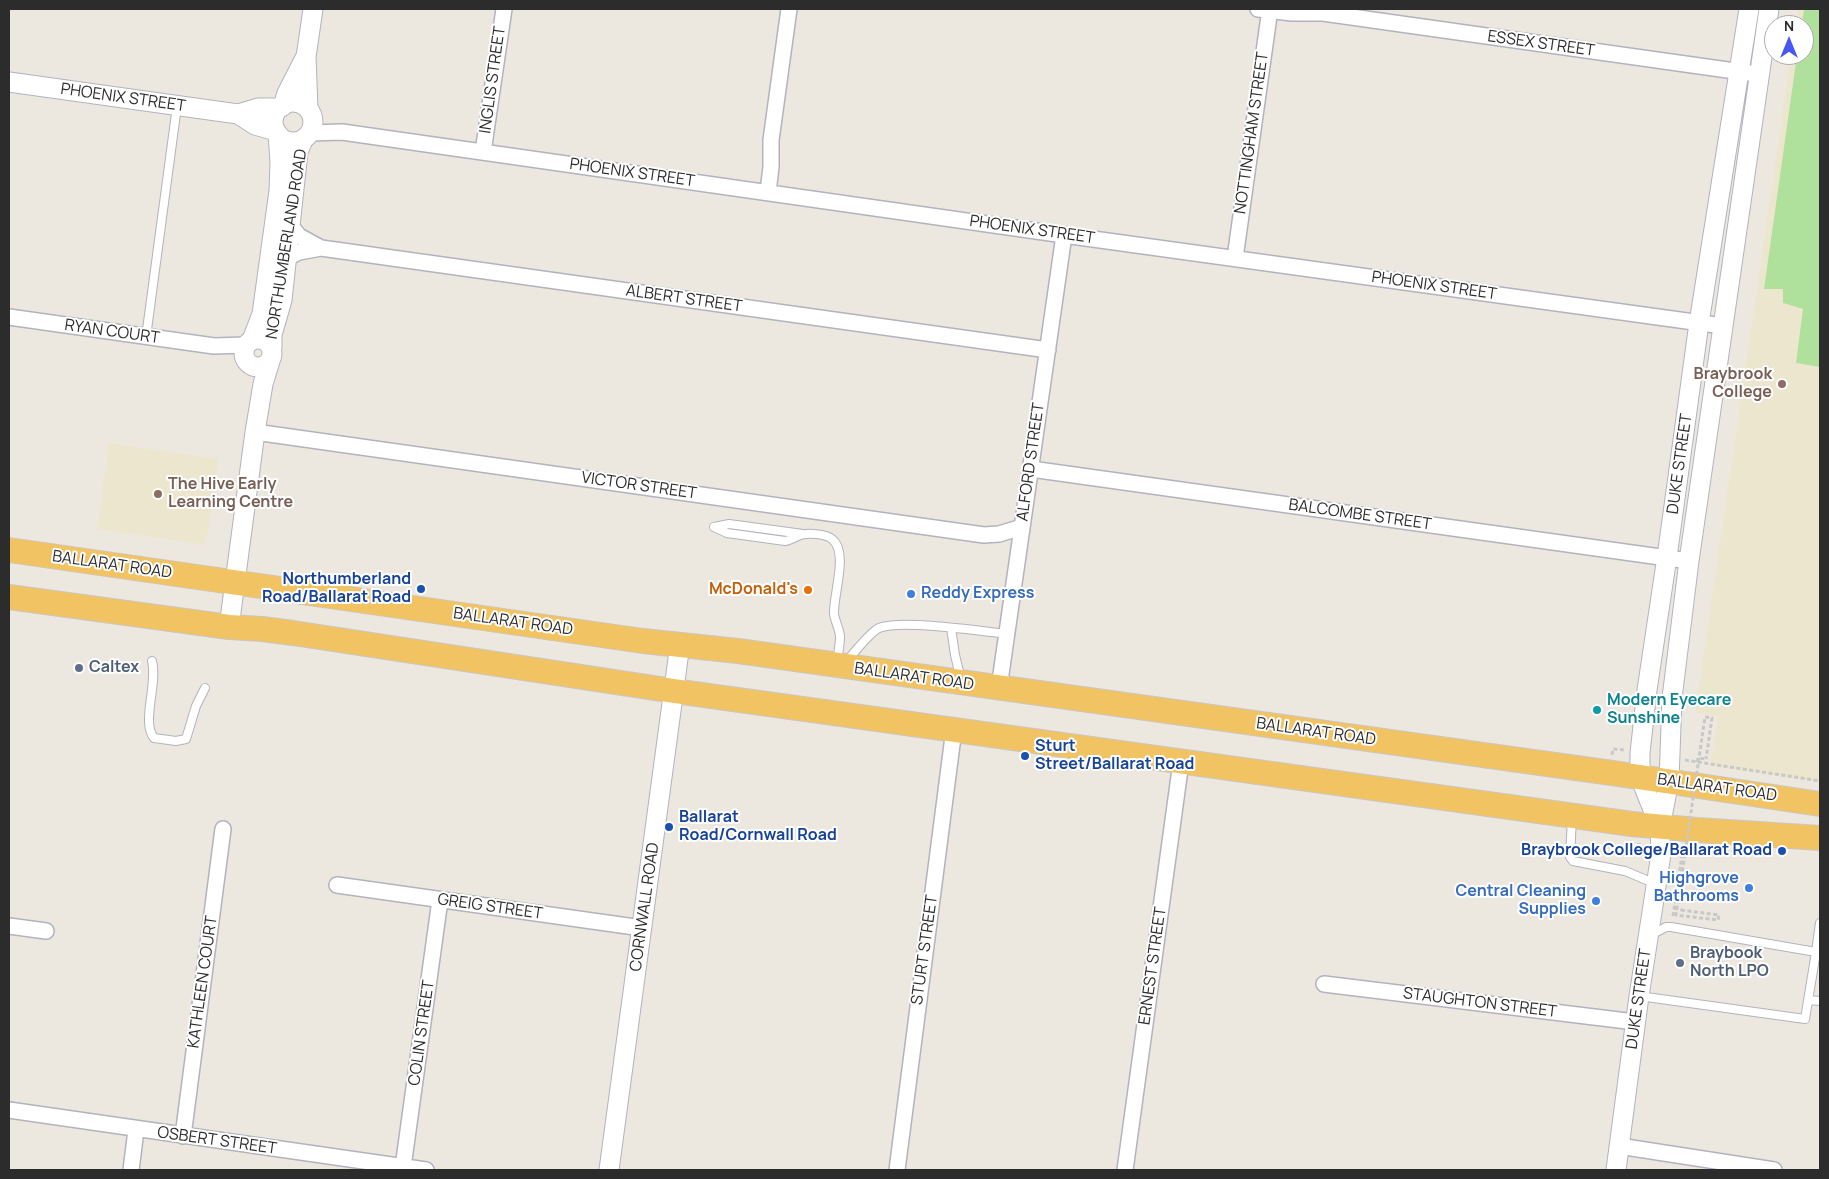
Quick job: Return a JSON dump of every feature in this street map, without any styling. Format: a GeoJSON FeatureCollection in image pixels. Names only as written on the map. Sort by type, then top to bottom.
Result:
{"type":"FeatureCollection","features":[{"type":"Feature","properties":{"kind":"highway","name":"BALLARAT ROAD"},"geometry":{"type":"LineString","coordinates":[[9,550],[643,641],[680,644],[999,688],[1669,781],[1820,804]]}},
{"type":"Feature","properties":{"kind":"highway"},"geometry":{"type":"LineString","coordinates":[[9,597],[229,628],[262,629],[293,633],[674,691],[1572,816],[1660,827],[1820,838]]}},
{"type":"Feature","properties":{"kind":"street","name":"NORTHUMBERLAND ROAD"},"geometry":{"type":"LineString","coordinates":[[229,628],[255,432],[263,384],[271,354],[272,335],[282,300],[298,152],[309,126],[306,57],[313,9]]}},
{"type":"Feature","properties":{"kind":"street","name":"INGLIS STREET"},"geometry":{"type":"LineString","coordinates":[[483,152],[504,9]]}},
{"type":"Feature","properties":{"kind":"street"},"geometry":{"type":"LineString","coordinates":[[763,191],[771,168],[771,140],[790,9]]}},
{"type":"Feature","properties":{"kind":"street","name":"ESSEX STREET"},"geometry":{"type":"LineString","coordinates":[[1266,9],[1316,11],[1760,75]]}},
{"type":"Feature","properties":{"kind":"street","name":"NOTTINGHAM STREET"},"geometry":{"type":"LineString","coordinates":[[1235,258],[1266,9]]}},
{"type":"Feature","properties":{"kind":"street","name":"DUKE STREET"},"geometry":{"type":"LineString","coordinates":[[1660,827],[1640,777],[1640,753],[1647,690],[1668,558],[1699,323],[1749,9]]}},
{"type":"Feature","properties":{"kind":"street","name":"DUKE STREET"},"geometry":{"type":"LineString","coordinates":[[1616,1170],[1635,1022],[1658,884],[1661,854],[1660,827],[1669,781],[1672,698],[1689,561],[1769,9]]}},
{"type":"Feature","properties":{"kind":"street","name":"NORTHUMBERLAND ROAD"},"geometry":{"type":"LineString","coordinates":[[281,107],[306,57]]}},
{"type":"Feature","properties":{"kind":"street","name":"PHOENIX STREET"},"geometry":{"type":"LineString","coordinates":[[9,82],[238,114],[258,108],[281,107]]}},
{"type":"Feature","properties":{"kind":"street"},"geometry":{"type":"LineString","coordinates":[[296,102],[305,106],[309,126],[289,142],[277,133],[274,126],[274,116],[281,107],[296,102]]}},
{"type":"Feature","properties":{"kind":"street","name":"PHOENIX STREET"},"geometry":{"type":"LineString","coordinates":[[238,114],[255,125],[277,133]]}},
{"type":"Feature","properties":{"kind":"street","name":"PHOENIX STREET"},"geometry":{"type":"LineString","coordinates":[[309,126],[1064,235],[1723,326]]}},
{"type":"Feature","properties":{"kind":"street","name":"NORTHUMBERLAND ROAD"},"geometry":{"type":"LineString","coordinates":[[255,432],[247,350],[262,314],[279,191],[280,172],[277,133]]}},
{"type":"Feature","properties":{"kind":"street","name":"ALBERT STREET"},"geometry":{"type":"LineString","coordinates":[[291,226],[299,236],[321,248]]}},
{"type":"Feature","properties":{"kind":"street","name":"ALFORD STREET"},"geometry":{"type":"LineString","coordinates":[[999,688],[1064,235]]}},
{"type":"Feature","properties":{"kind":"street","name":"ALBERT STREET"},"geometry":{"type":"LineString","coordinates":[[287,258],[299,252],[321,248],[1048,350]]}},
{"type":"Feature","properties":{"kind":"street","name":"RYAN COURT"},"geometry":{"type":"LineString","coordinates":[[9,317],[247,350]]}},
{"type":"Feature","properties":{"kind":"street"},"geometry":{"type":"LineString","coordinates":[[261,339],[266,341],[271,354],[261,367],[255,367],[247,350],[261,339]]}},
{"type":"Feature","properties":{"kind":"street","name":"VICTOR STREET"},"geometry":{"type":"LineString","coordinates":[[255,432],[984,535],[1005,533],[1022,527]]}},
{"type":"Feature","properties":{"kind":"street","name":"BALCOMBE STREET"},"geometry":{"type":"LineString","coordinates":[[1031,469],[1689,561]]}},
{"type":"Feature","properties":{"kind":"street","name":"CORNWALL ROAD"},"geometry":{"type":"LineString","coordinates":[[609,1170],[680,644]]}},
{"type":"Feature","properties":{"kind":"street","name":"STURT STREET"},"geometry":{"type":"LineString","coordinates":[[897,1170],[954,729]]}},
{"type":"Feature","properties":{"kind":"street","name":"ERNEST STREET"},"geometry":{"type":"LineString","coordinates":[[1125,1170],[1181,762]]}},
{"type":"Feature","properties":{"kind":"street","name":"KATHLEEN COURT"},"geometry":{"type":"LineString","coordinates":[[183,1136],[223,829]]}},
{"type":"Feature","properties":{"kind":"street","name":"GREIG STREET"},"geometry":{"type":"LineString","coordinates":[[337,885],[642,928]]}},
{"type":"Feature","properties":{"kind":"street","name":"COLIN STREET"},"geometry":{"type":"LineString","coordinates":[[404,1167],[440,900]]}},
{"type":"Feature","properties":{"kind":"street"},"geometry":{"type":"LineString","coordinates":[[9,926],[46,931]]}},
{"type":"Feature","properties":{"kind":"street","name":"STAUGHTON STREET"},"geometry":{"type":"LineString","coordinates":[[1324,984],[1635,1022]]}},
{"type":"Feature","properties":{"kind":"street","name":"OSBERT STREET"},"geometry":{"type":"LineString","coordinates":[[9,1110],[384,1168],[404,1167],[426,1170]]}},
{"type":"Feature","properties":{"kind":"street"},"geometry":{"type":"LineString","coordinates":[[131,1170],[136,1130]]}},
{"type":"Feature","properties":{"kind":"street"},"geometry":{"type":"LineString","coordinates":[[1619,1146],[1774,1170]]}},
{"type":"Feature","properties":{"kind":"lane"},"geometry":{"type":"LineString","coordinates":[[146,337],[177,106]]}},
{"type":"Feature","properties":{"kind":"lane"},"geometry":{"type":"LineString","coordinates":[[714,527],[727,533],[784,541],[793,540],[799,535],[807,534],[828,537],[834,540],[840,559],[834,614],[840,636],[839,666]]}},
{"type":"Feature","properties":{"kind":"lane"},"geometry":{"type":"LineString","coordinates":[[839,666],[880,628],[905,626],[951,628],[1007,634]]}},
{"type":"Feature","properties":{"kind":"lane"},"geometry":{"type":"LineString","coordinates":[[951,628],[962,683]]}},
{"type":"Feature","properties":{"kind":"lane"},"geometry":{"type":"LineString","coordinates":[[152,662],[154,679],[149,728],[154,738],[176,741],[186,739],[196,706],[205,688]]}},
{"type":"Feature","properties":{"kind":"lane"},"geometry":{"type":"LineString","coordinates":[[1572,816],[1570,857],[1573,862],[1625,871],[1658,884]]}},
{"type":"Feature","properties":{"kind":"lane"},"geometry":{"type":"LineString","coordinates":[[1639,996],[1805,1019],[1820,923]]}},
{"type":"Feature","properties":{"kind":"lane"},"geometry":{"type":"LineString","coordinates":[[1649,935],[1666,927],[1671,927],[1816,952]]}},
{"type":"Feature","properties":{"kind":"lane"},"geometry":{"type":"LineString","coordinates":[[1809,1000],[1820,1001]]}},
{"type":"Feature","properties":{"kind":"path"},"geometry":{"type":"LineString","coordinates":[[1682,855],[1674,908],[1681,910],[1719,915],[1718,920],[1676,914],[1705,717],[1712,718],[1706,759],[1698,758],[1697,762],[1820,782]]}},
{"type":"Feature","properties":{"kind":"shaded area","name":"Braybrook College"},"geometry":{"type":"Polygon","coordinates":[[[1798,9],[1820,9],[1820,782],[1710,766],[1718,716],[1695,713],[1790,65],[1814,65],[1814,15],[1797,15],[1798,9]]]}},
{"type":"Feature","properties":{"kind":"shaded area","name":"The Hive Early Learning Centre"},"geometry":{"type":"Polygon","coordinates":[[[109,443],[218,459],[206,545],[97,529],[109,443]]]}},
{"type":"Feature","properties":{"kind":"green space"},"geometry":{"type":"Polygon","coordinates":[[[1804,9],[1820,9],[1820,367],[1796,363],[1803,309],[1783,303],[1783,289],[1764,289],[1796,65],[1814,65],[1814,15],[1803,15],[1804,9]]]}},
{"type":"Feature","properties":{"kind":"place","name":"Braybrook College"},"geometry":{"type":"Point","coordinates":[1782,384]}},
{"type":"Feature","properties":{"kind":"place","name":"The Hive Early Learning Centre"},"geometry":{"type":"Point","coordinates":[158,494]}},
{"type":"Feature","properties":{"kind":"place","name":"Northumberland Road/Ballarat Road"},"geometry":{"type":"Point","coordinates":[421,589]}},
{"type":"Feature","properties":{"kind":"place","name":"McDonald's"},"geometry":{"type":"Point","coordinates":[808,590]}},
{"type":"Feature","properties":{"kind":"place","name":"Reddy Express"},"geometry":{"type":"Point","coordinates":[911,594]}},
{"type":"Feature","properties":{"kind":"place","name":"Caltex"},"geometry":{"type":"Point","coordinates":[79,668]}},
{"type":"Feature","properties":{"kind":"place","name":"Modern Eyecare Sunshine"},"geometry":{"type":"Point","coordinates":[1597,710]}},
{"type":"Feature","properties":{"kind":"place","name":"Sturt Street/Ballarat Road"},"geometry":{"type":"Point","coordinates":[1025,756]}},
{"type":"Feature","properties":{"kind":"place","name":"Ballarat Road/Cornwall Road"},"geometry":{"type":"Point","coordinates":[669,827]}},
{"type":"Feature","properties":{"kind":"place","name":"Braybrook College/Ballarat Road"},"geometry":{"type":"Point","coordinates":[1782,851]}},
{"type":"Feature","properties":{"kind":"place","name":"Highgrove Bathrooms"},"geometry":{"type":"Point","coordinates":[1749,888]}},
{"type":"Feature","properties":{"kind":"place","name":"Central Cleaning Supplies"},"geometry":{"type":"Point","coordinates":[1596,901]}},
{"type":"Feature","properties":{"kind":"place","name":"Braybook North LPO"},"geometry":{"type":"Point","coordinates":[1680,963]}}]}
